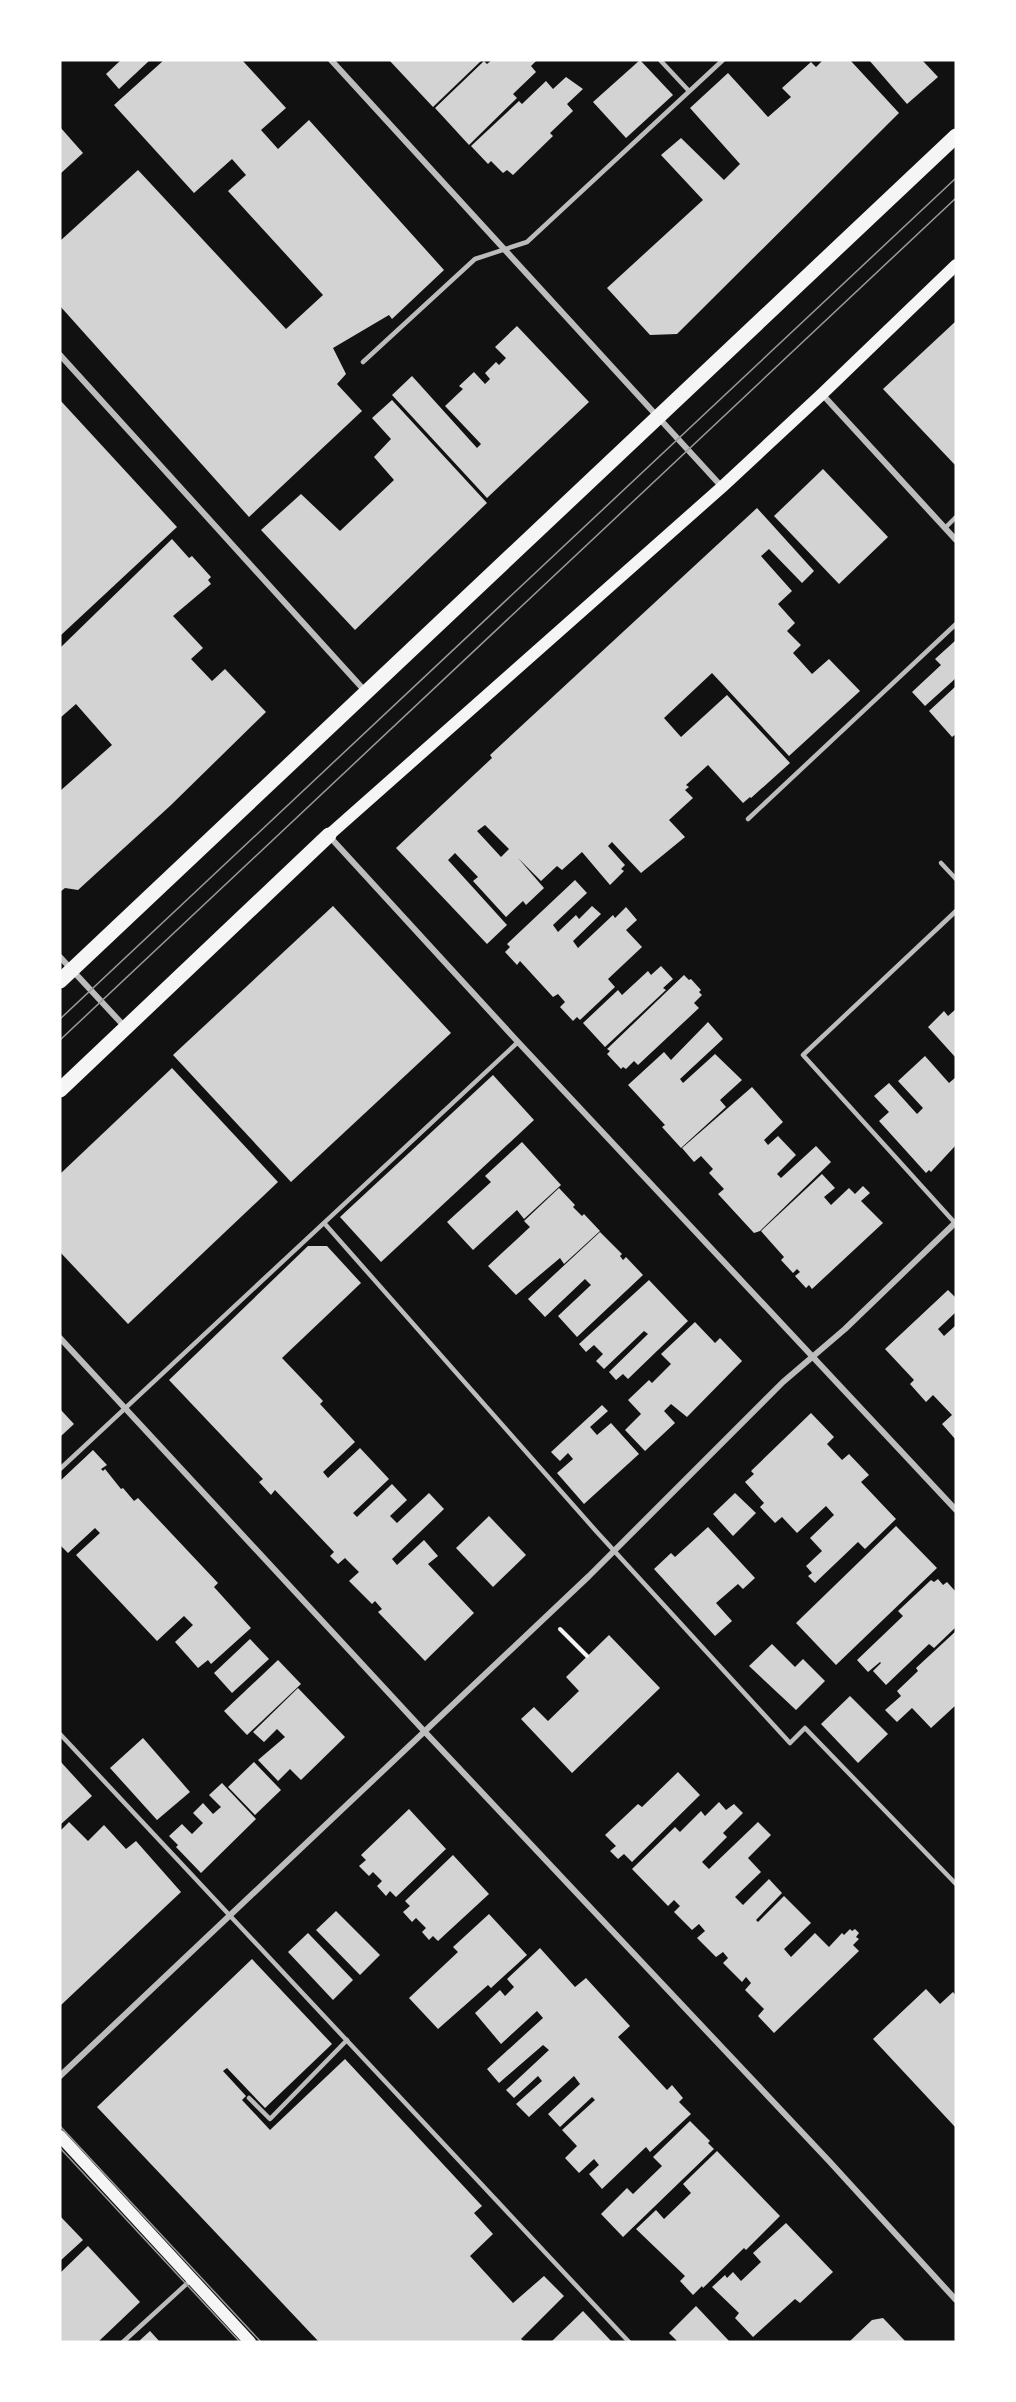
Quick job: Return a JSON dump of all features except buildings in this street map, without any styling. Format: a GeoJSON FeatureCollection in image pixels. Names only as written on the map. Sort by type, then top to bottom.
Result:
{"type":"FeatureCollection","features":[{"type":"Feature","properties":{"kind":"main road"},"geometry":{"type":"LineString","coordinates":[[60,981],[956,136]]}},
{"type":"Feature","properties":{"kind":"main road"},"geometry":{"type":"LineString","coordinates":[[60,1090],[329,835],[722,487],[956,265]]}},
{"type":"Feature","properties":{"kind":"main road"},"geometry":{"type":"LineString","coordinates":[[60,2136],[250,2342]]}},
{"type":"Feature","properties":{"kind":"street"},"geometry":{"type":"LineString","coordinates":[[331,60],[722,487]]}},
{"type":"Feature","properties":{"kind":"street"},"geometry":{"type":"LineString","coordinates":[[60,355],[366,691]]}},
{"type":"Feature","properties":{"kind":"street"},"geometry":{"type":"LineString","coordinates":[[822,394],[956,540]]}},
{"type":"Feature","properties":{"kind":"street"},"geometry":{"type":"LineString","coordinates":[[329,835],[518,1042],[956,1510]]}},
{"type":"Feature","properties":{"kind":"street"},"geometry":{"type":"LineString","coordinates":[[60,957],[125,1027]]}},
{"type":"Feature","properties":{"kind":"street"},"geometry":{"type":"LineString","coordinates":[[60,2076],[615,1551],[783,1382],[845,1329],[955,1222]]}},
{"type":"Feature","properties":{"kind":"street"},"geometry":{"type":"LineString","coordinates":[[60,1338],[424,1731],[829,2161],[956,2300]]}},
{"type":"Feature","properties":{"kind":"lane"},"geometry":{"type":"LineString","coordinates":[[660,60],[689,91]]}},
{"type":"Feature","properties":{"kind":"lane"},"geometry":{"type":"LineString","coordinates":[[363,362],[474,259],[527,242],[723,60]]}},
{"type":"Feature","properties":{"kind":"lane"},"geometry":{"type":"LineString","coordinates":[[945,528],[956,517]]}},
{"type":"Feature","properties":{"kind":"lane"},"geometry":{"type":"LineString","coordinates":[[748,819],[956,624]]}},
{"type":"Feature","properties":{"kind":"lane"},"geometry":{"type":"LineString","coordinates":[[941,863],[956,879]]}},
{"type":"Feature","properties":{"kind":"lane"},"geometry":{"type":"LineString","coordinates":[[955,1222],[803,1055],[956,911]]}},
{"type":"Feature","properties":{"kind":"lane"},"geometry":{"type":"LineString","coordinates":[[60,1469],[518,1042]]}},
{"type":"Feature","properties":{"kind":"lane"},"geometry":{"type":"LineString","coordinates":[[325,1224],[615,1551],[790,1743],[804,1728],[956,1884]]}},
{"type":"Feature","properties":{"kind":"lane"},"geometry":{"type":"LineString","coordinates":[[60,1734],[629,2342]]}},
{"type":"Feature","properties":{"kind":"lane"},"geometry":{"type":"LineString","coordinates":[[249,2098],[270,2119],[347,2040]]}},
{"type":"Feature","properties":{"kind":"lane"},"geometry":{"type":"LineString","coordinates":[[123,2342],[192,2279]]}},
{"type":"Feature","properties":{"kind":"path"},"geometry":{"type":"LineString","coordinates":[[560,1628],[588,1656]]}},
{"type":"Feature","properties":{"kind":"tram line"},"geometry":{"type":"LineString","coordinates":[[60,1019],[956,178]]}},
{"type":"Feature","properties":{"kind":"tram line"},"geometry":{"type":"LineString","coordinates":[[60,1040],[956,198]]}},
{"type":"Feature","properties":{"kind":"tram line"},"geometry":{"type":"LineString","coordinates":[[60,2126],[261,2342]]}},
{"type":"Feature","properties":{"kind":"tram line"},"geometry":{"type":"LineString","coordinates":[[60,2148],[240,2342]]}}]}
